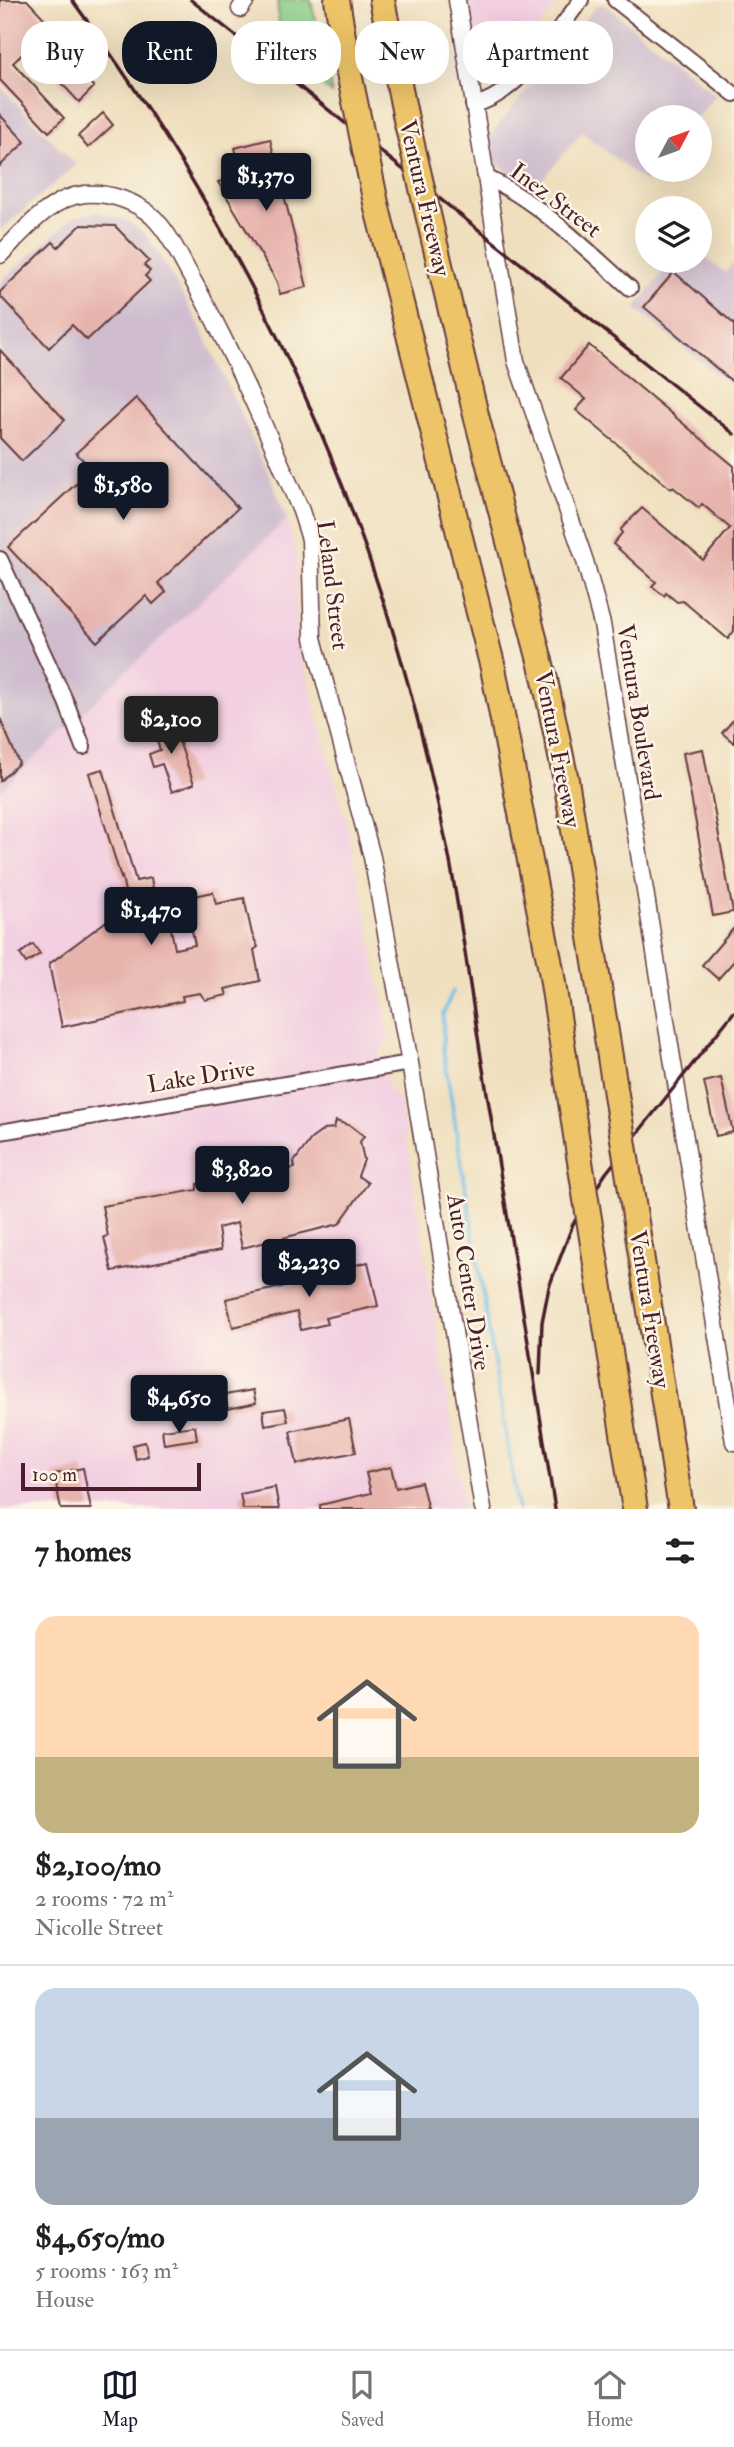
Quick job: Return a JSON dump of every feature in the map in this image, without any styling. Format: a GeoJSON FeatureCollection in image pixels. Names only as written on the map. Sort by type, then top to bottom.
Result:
{"type":"FeatureCollection","features":[{"type":"Feature","properties":{"kind":"highway","name":"Ventura Freeway"},"geometry":{"type":"LineString","coordinates":[[382,0],[406,119],[476,415],[545,680],[566,780],[681,1509]]}},
{"type":"Feature","properties":{"kind":"highway","name":"Ventura Freeway"},"geometry":{"type":"LineString","coordinates":[[337,6],[377,208],[493,668],[551,970],[635,1509]]}},
{"type":"Feature","properties":{"kind":"street","name":"Ventura Boulevard"},"geometry":{"type":"LineString","coordinates":[[457,0],[516,361],[585,561],[602,624],[734,1443]]}},
{"type":"Feature","properties":{"kind":"street"},"geometry":{"type":"LineString","coordinates":[[473,105],[485,103],[502,93],[533,61],[581,0]]}},
{"type":"Feature","properties":{"kind":"street"},"geometry":{"type":"LineString","coordinates":[[615,0],[734,94]]}},
{"type":"Feature","properties":{"kind":"street","name":"Inez Street"},"geometry":{"type":"LineString","coordinates":[[485,177],[506,186],[572,237],[630,288]]}},
{"type":"Feature","properties":{"kind":"street","name":"Leland Street"},"geometry":{"type":"LineString","coordinates":[[0,255],[34,220],[71,197],[103,194],[138,206],[152,216],[166,232],[209,308],[300,510],[310,539],[313,638],[372,857],[410,1063]]}},
{"type":"Feature","properties":{"kind":"street"},"geometry":{"type":"LineString","coordinates":[[0,559],[66,702],[83,747]]}},
{"type":"Feature","properties":{"kind":"street","name":"Lake Drive"},"geometry":{"type":"LineString","coordinates":[[0,1132],[410,1063]]}},
{"type":"Feature","properties":{"kind":"street","name":"Auto Center Drive"},"geometry":{"type":"LineString","coordinates":[[410,1063],[483,1509]]}},
{"type":"Feature","properties":{"kind":"shaded area"},"geometry":{"type":"Polygon","coordinates":[[[467,0],[561,0],[544,21],[470,21],[467,0]]]}},
{"type":"Feature","properties":{"kind":"shaded area"},"geometry":{"type":"Polygon","coordinates":[[[604,4],[716,95],[708,105],[635,105],[635,174],[582,132],[532,192],[495,161],[489,151],[491,134],[532,84],[613,84],[613,21],[584,21],[596,6],[604,4]]]}},
{"type":"Feature","properties":{"kind":"shaded area"},"geometry":{"type":"Polygon","coordinates":[[[0,86],[76,165],[0,230],[0,86]]]}},
{"type":"Feature","properties":{"kind":"shaded area"},"geometry":{"type":"Polygon","coordinates":[[[97,212],[126,220],[144,233],[158,252],[200,326],[287,519],[0,791],[0,282],[74,217],[97,212]]]}},
{"type":"Feature","properties":{"kind":"shaded area"},"geometry":{"type":"Polygon","coordinates":[[[734,262],[734,388],[635,308],[663,273],[712,273],[712,263],[725,273],[734,262]]]}},
{"type":"Feature","properties":{"kind":"shaded area"},"geometry":{"type":"Polygon","coordinates":[[[287,519],[297,557],[297,640],[353,848],[389,1034],[386,1045],[379,1051],[388,1088],[400,1099],[465,1509],[0,1509],[0,791],[287,519]]]}},
{"type":"Feature","properties":{"kind":"green space"},"geometry":{"type":"Polygon","coordinates":[[[277,0],[311,0],[316,21],[279,21],[277,0]]]}},
{"type":"Feature","properties":{"kind":"green space"},"geometry":{"type":"Polygon","coordinates":[[[321,84],[330,84],[332,94],[321,84]]]}},
{"type":"Feature","properties":{"kind":"building"},"geometry":{"type":"Polygon","coordinates":[[[0,0],[27,0],[47,21],[21,21],[21,55],[13,63],[21,72],[21,84],[32,84],[64,118],[49,132],[0,80],[0,0]]]}},
{"type":"Feature","properties":{"kind":"building"},"geometry":{"type":"Polygon","coordinates":[[[62,84],[91,84],[94,87],[79,102],[62,84]]]}},
{"type":"Feature","properties":{"kind":"building"},"geometry":{"type":"Polygon","coordinates":[[[103,113],[113,125],[88,148],[78,136],[103,113]]]}},
{"type":"Feature","properties":{"kind":"building"},"geometry":{"type":"Polygon","coordinates":[[[0,115],[25,142],[0,166],[0,115]]]}},
{"type":"Feature","properties":{"kind":"building"},"geometry":{"type":"Polygon","coordinates":[[[270,139],[307,287],[280,294],[277,282],[218,182],[243,177],[235,148],[270,139]]]}},
{"type":"Feature","properties":{"kind":"building"},"geometry":{"type":"Polygon","coordinates":[[[81,225],[115,226],[149,261],[144,265],[150,271],[145,276],[150,281],[87,340],[72,325],[49,348],[0,296],[0,292],[53,242],[58,247],[81,225]]]}},
{"type":"Feature","properties":{"kind":"building"},"geometry":{"type":"Polygon","coordinates":[[[675,273],[734,324],[734,383],[644,307],[675,273]]]}},
{"type":"Feature","properties":{"kind":"building"},"geometry":{"type":"Polygon","coordinates":[[[589,345],[734,466],[734,631],[728,639],[683,601],[677,602],[666,593],[664,596],[652,586],[656,582],[613,544],[622,533],[621,529],[642,508],[703,560],[730,528],[702,504],[699,508],[673,487],[671,489],[576,410],[586,399],[561,378],[589,345]]]}},
{"type":"Feature","properties":{"kind":"building"},"geometry":{"type":"Polygon","coordinates":[[[0,350],[65,420],[22,461],[0,438],[0,350]]]}},
{"type":"Feature","properties":{"kind":"building"},"geometry":{"type":"Polygon","coordinates":[[[136,398],[238,508],[158,583],[166,592],[153,604],[146,596],[97,642],[8,547],[92,469],[76,453],[136,398]]]}},
{"type":"Feature","properties":{"kind":"building"},"geometry":{"type":"Polygon","coordinates":[[[0,718],[19,763],[0,781],[0,718]]]}},
{"type":"Feature","properties":{"kind":"building"},"geometry":{"type":"Polygon","coordinates":[[[171,718],[194,784],[172,792],[162,764],[153,767],[149,754],[160,750],[151,725],[171,718]]]}},
{"type":"Feature","properties":{"kind":"building"},"geometry":{"type":"Polygon","coordinates":[[[734,719],[734,743],[722,733],[734,719]]]}},
{"type":"Feature","properties":{"kind":"building"},"geometry":{"type":"Polygon","coordinates":[[[703,749],[733,912],[713,916],[683,753],[703,749]]]}},
{"type":"Feature","properties":{"kind":"building"},"geometry":{"type":"Polygon","coordinates":[[[103,769],[136,881],[151,878],[156,906],[166,904],[175,949],[195,945],[185,898],[213,892],[216,904],[244,898],[252,934],[258,947],[254,950],[260,981],[225,989],[227,995],[205,1000],[200,993],[182,996],[183,1001],[62,1027],[49,964],[116,914],[129,911],[122,877],[89,773],[103,769]]]}},
{"type":"Feature","properties":{"kind":"building"},"geometry":{"type":"Polygon","coordinates":[[[734,928],[734,961],[718,979],[702,965],[734,928]]]}},
{"type":"Feature","properties":{"kind":"building"},"geometry":{"type":"Polygon","coordinates":[[[33,944],[40,954],[26,963],[20,954],[33,944]]]}},
{"type":"Feature","properties":{"kind":"building"},"geometry":{"type":"Polygon","coordinates":[[[721,1078],[733,1132],[716,1136],[704,1082],[721,1078]]]}},
{"type":"Feature","properties":{"kind":"building"},"geometry":{"type":"Polygon","coordinates":[[[336,1121],[351,1126],[364,1136],[360,1142],[364,1160],[358,1176],[368,1183],[339,1224],[242,1248],[237,1223],[218,1228],[221,1250],[112,1271],[104,1237],[108,1236],[102,1206],[197,1190],[197,1184],[207,1181],[217,1189],[265,1178],[265,1173],[295,1168],[294,1162],[311,1139],[325,1129],[334,1128],[336,1121]]]}},
{"type":"Feature","properties":{"kind":"building"},"geometry":{"type":"Polygon","coordinates":[[[368,1262],[378,1306],[325,1318],[327,1324],[301,1330],[297,1312],[233,1327],[226,1299],[286,1286],[368,1262]]]}},
{"type":"Feature","properties":{"kind":"building"},"geometry":{"type":"Polygon","coordinates":[[[253,1390],[256,1403],[228,1409],[225,1395],[253,1390]]]}},
{"type":"Feature","properties":{"kind":"building"},"geometry":{"type":"Polygon","coordinates":[[[285,1408],[288,1421],[265,1425],[263,1411],[285,1408]]]}},
{"type":"Feature","properties":{"kind":"building"},"geometry":{"type":"Polygon","coordinates":[[[349,1419],[356,1452],[297,1464],[290,1431],[349,1419]]]}},
{"type":"Feature","properties":{"kind":"building"},"geometry":{"type":"Polygon","coordinates":[[[195,1426],[197,1439],[164,1444],[162,1430],[195,1426]]]}},
{"type":"Feature","properties":{"kind":"building"},"geometry":{"type":"Polygon","coordinates":[[[145,1442],[148,1456],[136,1459],[133,1445],[145,1442]]]}},
{"type":"Feature","properties":{"kind":"building"},"geometry":{"type":"Polygon","coordinates":[[[391,1467],[396,1488],[421,1482],[428,1509],[320,1509],[320,1505],[371,1493],[366,1473],[391,1467]]]}},
{"type":"Feature","properties":{"kind":"building"},"geometry":{"type":"Polygon","coordinates":[[[83,1468],[91,1509],[61,1509],[54,1474],[83,1468]]]}},
{"type":"Feature","properties":{"kind":"building"},"geometry":{"type":"Polygon","coordinates":[[[275,1487],[279,1509],[243,1509],[240,1494],[275,1487]]]}},
{"type":"Feature","properties":{"kind":"waterway"},"geometry":{"type":"LineString","coordinates":[[453,991],[443,1014],[443,1049],[518,1509]]}},
{"type":"Feature","properties":{"kind":"railway"},"geometry":{"type":"LineString","coordinates":[[72,0],[169,142],[254,291],[292,367],[326,446],[385,606],[420,730],[449,856],[555,1509]]}},
{"type":"Feature","properties":{"kind":"railway"},"geometry":{"type":"LineString","coordinates":[[191,0],[734,434]]}},
{"type":"Feature","properties":{"kind":"railway"},"geometry":{"type":"LineString","coordinates":[[540,1374],[542,1322],[549,1287],[573,1224],[606,1173],[734,1012]]}}]}
